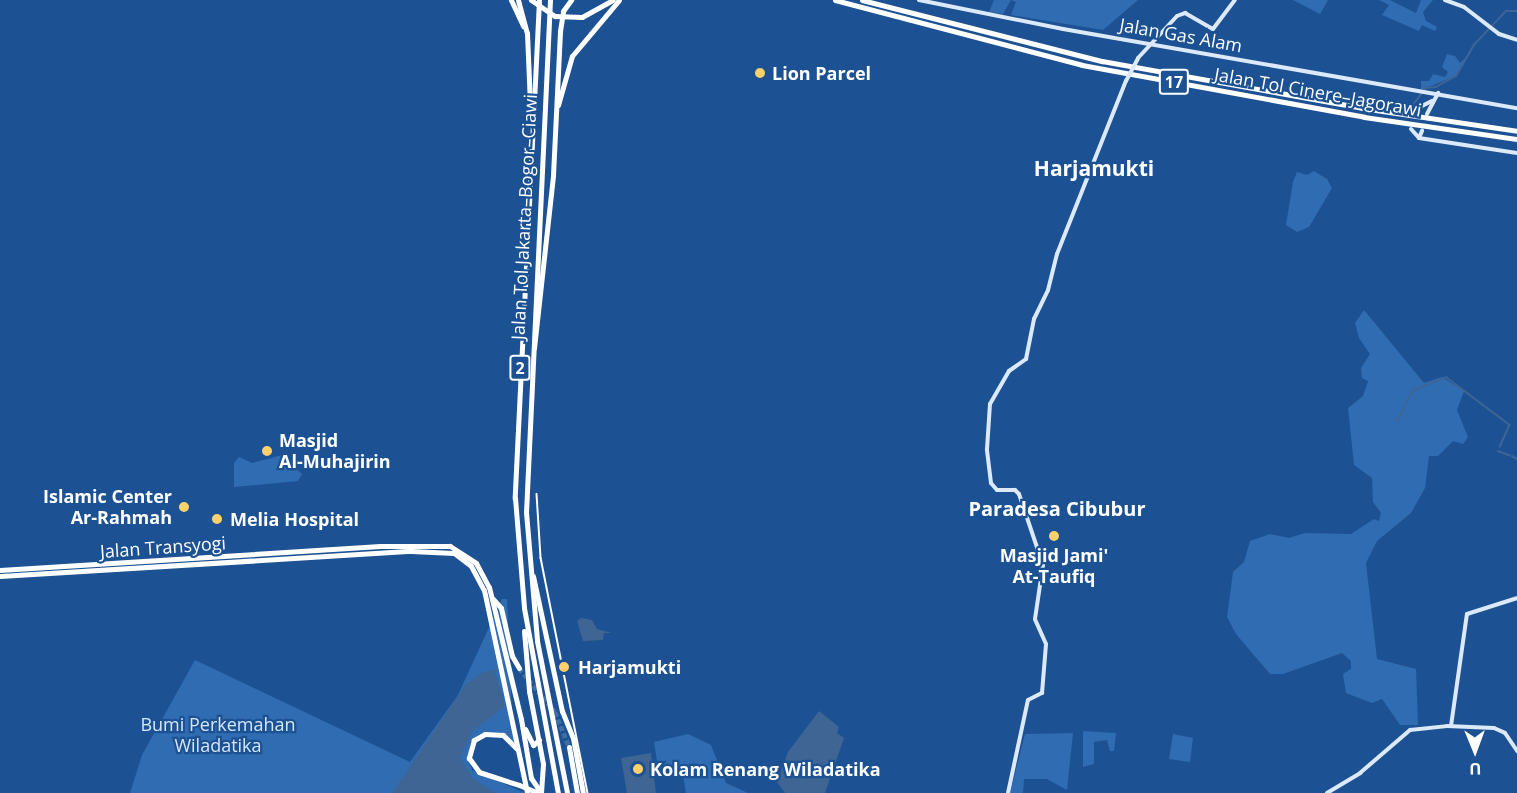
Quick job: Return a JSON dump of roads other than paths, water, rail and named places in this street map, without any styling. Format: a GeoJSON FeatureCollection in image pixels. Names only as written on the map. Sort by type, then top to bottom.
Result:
{"type":"FeatureCollection","features":[{"type":"Feature","properties":{"kind":"highway"},"geometry":{"type":"LineString","coordinates":[[511,0],[527,33]]}},
{"type":"Feature","properties":{"kind":"highway"},"geometry":{"type":"LineString","coordinates":[[518,0],[527,33],[532,128]]}},
{"type":"Feature","properties":{"kind":"highway"},"geometry":{"type":"LineString","coordinates":[[531,0],[555,16],[582,17],[613,0]]}},
{"type":"Feature","properties":{"kind":"highway","name":"Jalan Tol Jakarta–Bogor–Ciawi"},"geometry":{"type":"LineString","coordinates":[[538,0],[515,472],[524,608],[558,793]]}},
{"type":"Feature","properties":{"kind":"highway","name":"Jalan Tol Jakarta–Bogor–Ciawi"},"geometry":{"type":"LineString","coordinates":[[550,0],[525,477],[529,563],[537,641],[567,793]]}},
{"type":"Feature","properties":{"kind":"highway"},"geometry":{"type":"LineString","coordinates":[[531,366],[544,274],[561,21],[571,0]]}},
{"type":"Feature","properties":{"kind":"highway"},"geometry":{"type":"LineString","coordinates":[[554,120],[572,56],[619,0]]}},
{"type":"Feature","properties":{"kind":"highway","name":"Jalan Tol Cinere–Jagorawi"},"geometry":{"type":"LineString","coordinates":[[836,0],[1082,65],[1364,117],[1517,139]]}},
{"type":"Feature","properties":{"kind":"highway","name":"Jalan Tol Cinere–Jagorawi"},"geometry":{"type":"LineString","coordinates":[[862,0],[1102,61],[1362,108],[1517,131]]}},
{"type":"Feature","properties":{"kind":"highway","name":"Jalan Transyogi"},"geometry":{"type":"LineString","coordinates":[[0,570],[216,562],[363,547],[450,546],[479,567],[492,597],[527,793]]}},
{"type":"Feature","properties":{"kind":"highway"},"geometry":{"type":"LineString","coordinates":[[363,547],[363,554]]}},
{"type":"Feature","properties":{"kind":"highway","name":"Jalan Transyogi"},"geometry":{"type":"LineString","coordinates":[[0,576],[444,550],[459,557],[477,575],[484,590],[522,719],[531,778],[540,793]]}},
{"type":"Feature","properties":{"kind":"highway"},"geometry":{"type":"LineString","coordinates":[[529,563],[562,711],[573,738],[583,793]]}},
{"type":"Feature","properties":{"kind":"highway"},"geometry":{"type":"LineString","coordinates":[[492,597],[501,608],[512,656],[519,668]]}},
{"type":"Feature","properties":{"kind":"highway"},"geometry":{"type":"LineString","coordinates":[[518,750],[503,735],[485,734],[474,740],[469,758],[479,772],[540,793],[544,778],[529,691],[524,608]]}},
{"type":"Feature","properties":{"kind":"highway"},"geometry":{"type":"LineString","coordinates":[[522,719],[531,744],[539,739]]}},
{"type":"Feature","properties":{"kind":"highway"},"geometry":{"type":"LineString","coordinates":[[569,747],[577,793]]}},
{"type":"Feature","properties":{"kind":"street","name":"Jalan Gas Alam"},"geometry":{"type":"LineString","coordinates":[[919,0],[1063,29],[1152,41],[1517,108]]}},
{"type":"Feature","properties":{"kind":"street"},"geometry":{"type":"LineString","coordinates":[[1008,793],[1028,700],[1042,693],[1046,644],[1035,619],[1043,568],[1019,494],[1015,490],[997,490],[991,483],[987,449],[990,404],[1008,372],[1027,357],[1034,319],[1048,290],[1057,254],[1126,81],[1138,58],[1152,41],[1183,13],[1215,28],[1235,0]]}},
{"type":"Feature","properties":{"kind":"street"},"geometry":{"type":"LineString","coordinates":[[1445,0],[1464,7],[1492,30],[1517,40]]}},
{"type":"Feature","properties":{"kind":"street"},"geometry":{"type":"LineString","coordinates":[[1414,110],[1432,100],[1438,93]]}},
{"type":"Feature","properties":{"kind":"street"},"geometry":{"type":"LineString","coordinates":[[1427,114],[1432,100]]}},
{"type":"Feature","properties":{"kind":"street"},"geometry":{"type":"LineString","coordinates":[[1411,129],[1419,138],[1517,153]]}},
{"type":"Feature","properties":{"kind":"street"},"geometry":{"type":"LineString","coordinates":[[1419,138],[1422,131]]}},
{"type":"Feature","properties":{"kind":"street"},"geometry":{"type":"LineString","coordinates":[[1451,726],[1467,614],[1517,598]]}},
{"type":"Feature","properties":{"kind":"street"},"geometry":{"type":"LineString","coordinates":[[1328,793],[1360,773],[1404,732],[1451,726],[1502,730],[1517,751]]}},
{"type":"Feature","properties":{"kind":"waterway"},"geometry":{"type":"LineString","coordinates":[[1412,106],[1426,88],[1436,87],[1456,76],[1474,45],[1506,11],[1517,11]]}},
{"type":"Feature","properties":{"kind":"waterway"},"geometry":{"type":"LineString","coordinates":[[1397,422],[1412,391],[1446,377],[1510,425],[1500,447]]}},
{"type":"Feature","properties":{"kind":"waterway"},"geometry":{"type":"LineString","coordinates":[[1498,451],[1509,455]]}},
{"type":"Feature","properties":{"kind":"waterway"},"geometry":{"type":"LineString","coordinates":[[1512,456],[1517,459]]}},
{"type":"Feature","properties":{"kind":"tunnel"},"geometry":{"type":"LineString","coordinates":[[519,668],[555,712],[569,747]]}},
{"type":"Feature","properties":{"kind":"tram line"},"geometry":{"type":"LineString","coordinates":[[537,494],[541,558],[588,793]]}},
{"type":"Feature","properties":{"kind":"place","name":"Lion Parcel"},"geometry":{"type":"Point","coordinates":[760,73]}},
{"type":"Feature","properties":{"kind":"place","name":"Masjid Al-Muhajirin"},"geometry":{"type":"Point","coordinates":[267,451]}},
{"type":"Feature","properties":{"kind":"place","name":"Islamic Center Ar-Rahmah"},"geometry":{"type":"Point","coordinates":[184,507]}},
{"type":"Feature","properties":{"kind":"place","name":"Melia Hospital"},"geometry":{"type":"Point","coordinates":[217,519]}},
{"type":"Feature","properties":{"kind":"place","name":"Masjid Jami' At-Taufiq"},"geometry":{"type":"Point","coordinates":[1054,536]}},
{"type":"Feature","properties":{"kind":"place","name":"Harjamukti"},"geometry":{"type":"Point","coordinates":[564,667]}},
{"type":"Feature","properties":{"kind":"place","name":"Kolam Renang Wiladatika"},"geometry":{"type":"Point","coordinates":[638,769]}},
{"type":"Feature","properties":{"kind":"district","name":"Harjamukti"},"geometry":{"type":"Point","coordinates":[1094,168]}},
{"type":"Feature","properties":{"kind":"district","name":"Paradesa Cibubur"},"geometry":{"type":"Point","coordinates":[1057,508]}},
{"type":"Feature","properties":{"kind":"park label","name":"Bumi Perkemahan Wiladatika"},"geometry":{"type":"Point","coordinates":[218,735]}}]}
